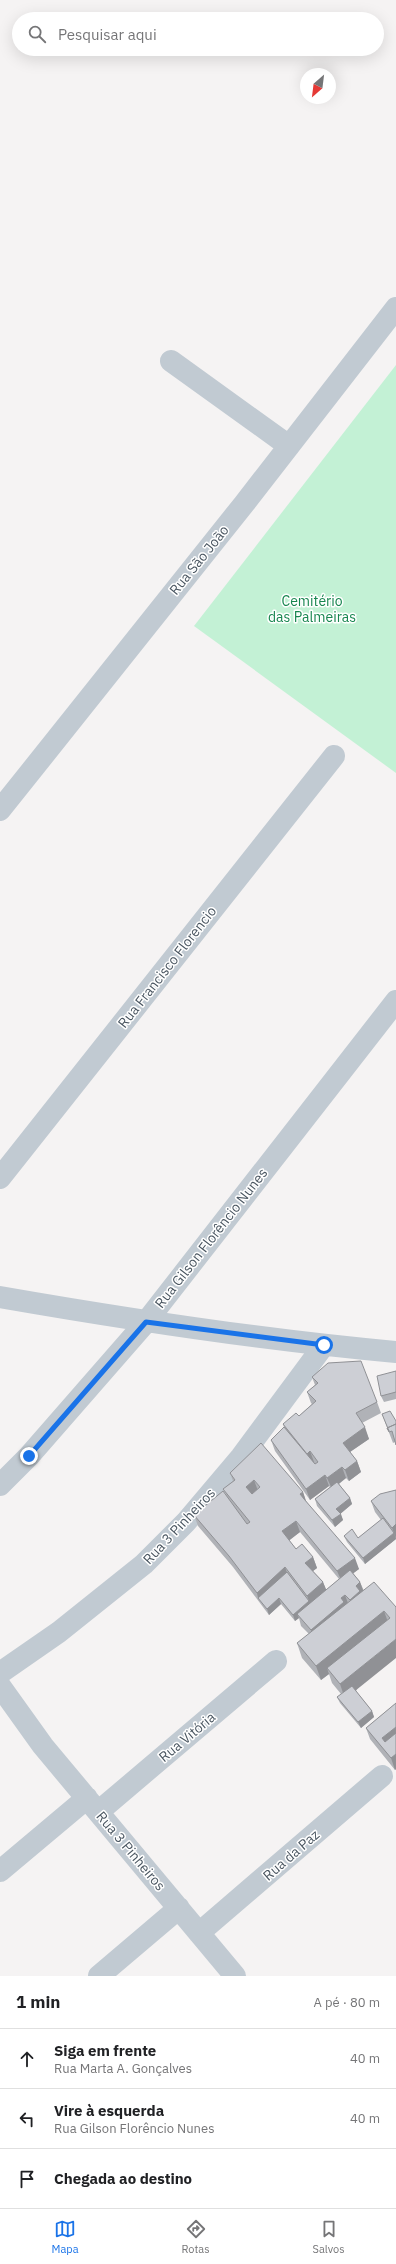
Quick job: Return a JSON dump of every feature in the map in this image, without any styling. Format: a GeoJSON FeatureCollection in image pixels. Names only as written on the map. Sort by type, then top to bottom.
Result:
{"type":"FeatureCollection","features":[{"type":"Feature","properties":{"kind":"street","name":"Rua São João"},"geometry":{"type":"LineString","coordinates":[[0,810],[289,446],[396,308]]}},
{"type":"Feature","properties":{"kind":"street"},"geometry":{"type":"LineString","coordinates":[[171,361],[289,446]]}},
{"type":"Feature","properties":{"kind":"street","name":"Rua Francisco Florencio"},"geometry":{"type":"LineString","coordinates":[[0,1178],[334,756]]}},
{"type":"Feature","properties":{"kind":"street","name":"Rua Gilson Florêncio Nunes"},"geometry":{"type":"LineString","coordinates":[[0,1485],[29,1456],[146,1322],[396,1001]]}},
{"type":"Feature","properties":{"kind":"street"},"geometry":{"type":"LineString","coordinates":[[0,1297],[146,1322],[324,1345],[396,1352]]}},
{"type":"Feature","properties":{"kind":"street","name":"Rua 3 Pinheiros"},"geometry":{"type":"LineString","coordinates":[[0,1673],[59,1632],[150,1559],[186,1522],[241,1457],[324,1345]]}},
{"type":"Feature","properties":{"kind":"street","name":"Rua Vitória"},"geometry":{"type":"LineString","coordinates":[[0,1871],[92,1805],[276,1661]]}},
{"type":"Feature","properties":{"kind":"street","name":"Rua 3 Pinheiros"},"geometry":{"type":"LineString","coordinates":[[0,1686],[43,1746],[235,1976]]}},
{"type":"Feature","properties":{"kind":"street","name":"Rua da Paz"},"geometry":{"type":"LineString","coordinates":[[199,1933],[382,1776]]}},
{"type":"Feature","properties":{"kind":"street"},"geometry":{"type":"LineString","coordinates":[[99,1976],[179,1908]]}},
{"type":"Feature","properties":{"kind":"green space","name":"Cemitério das Palmeiras"},"geometry":{"type":"Polygon","coordinates":[[[396,365],[396,773],[194,626],[396,365]]]}},
{"type":"Feature","properties":{"kind":"building"},"geometry":{"type":"Polygon","coordinates":[[[361,1361],[377,1402],[356,1413],[365,1427],[343,1443],[357,1461],[345,1470],[342,1467],[327,1478],[325,1475],[306,1489],[271,1440],[284,1427],[315,1464],[318,1462],[310,1451],[307,1454],[283,1424],[296,1413],[299,1416],[316,1401],[307,1392],[318,1383],[312,1377],[328,1363],[361,1361]]]}},
{"type":"Feature","properties":{"kind":"building"},"geometry":{"type":"Polygon","coordinates":[[[396,1371],[396,1392],[381,1396],[377,1376],[396,1371]]]}},
{"type":"Feature","properties":{"kind":"building"},"geometry":{"type":"Polygon","coordinates":[[[390,1411],[396,1421],[396,1424],[388,1428],[382,1414],[390,1411]]]}},
{"type":"Feature","properties":{"kind":"building"},"geometry":{"type":"Polygon","coordinates":[[[396,1424],[396,1445],[392,1431],[389,1432],[387,1428],[396,1424]]]}},
{"type":"Feature","properties":{"kind":"building"},"geometry":{"type":"Polygon","coordinates":[[[261,1443],[303,1492],[300,1494],[304,1499],[355,1558],[337,1571],[296,1521],[282,1531],[296,1549],[302,1544],[313,1557],[305,1563],[323,1582],[307,1596],[285,1567],[257,1593],[229,1556],[194,1515],[223,1491],[247,1524],[250,1522],[223,1489],[235,1480],[230,1473],[261,1443]],[[254,1480],[246,1487],[252,1494],[260,1487],[254,1480]]]}},
{"type":"Feature","properties":{"kind":"building"},"geometry":{"type":"Polygon","coordinates":[[[337,1482],[350,1498],[336,1509],[341,1514],[332,1520],[315,1499],[337,1482]]]}},
{"type":"Feature","properties":{"kind":"building"},"geometry":{"type":"Polygon","coordinates":[[[396,1490],[396,1524],[392,1528],[371,1501],[380,1494],[396,1490]]]}},
{"type":"Feature","properties":{"kind":"building"},"geometry":{"type":"Polygon","coordinates":[[[383,1518],[394,1533],[363,1558],[344,1536],[352,1529],[358,1538],[383,1518]]]}},
{"type":"Feature","properties":{"kind":"building"},"geometry":{"type":"Polygon","coordinates":[[[350,1570],[360,1582],[356,1586],[360,1591],[350,1600],[345,1595],[341,1598],[344,1602],[311,1630],[297,1614],[350,1570]]]}},
{"type":"Feature","properties":{"kind":"building"},"geometry":{"type":"Polygon","coordinates":[[[287,1572],[309,1601],[293,1615],[279,1598],[267,1609],[258,1598],[287,1572]]]}},
{"type":"Feature","properties":{"kind":"building"},"geometry":{"type":"Polygon","coordinates":[[[374,1582],[396,1607],[396,1639],[340,1684],[327,1668],[390,1618],[384,1611],[316,1666],[297,1643],[374,1582]]]}},
{"type":"Feature","properties":{"kind":"building"},"geometry":{"type":"Polygon","coordinates":[[[352,1686],[372,1711],[358,1722],[337,1697],[352,1686]]]}},
{"type":"Feature","properties":{"kind":"building"},"geometry":{"type":"Polygon","coordinates":[[[396,1703],[396,1727],[382,1738],[385,1742],[396,1733],[396,1754],[391,1758],[366,1728],[396,1703]]]}},
{"type":"Feature","properties":{"kind":"route"},"geometry":{"type":"LineString","coordinates":[[29,1456],[146,1322],[324,1345]]}}]}
